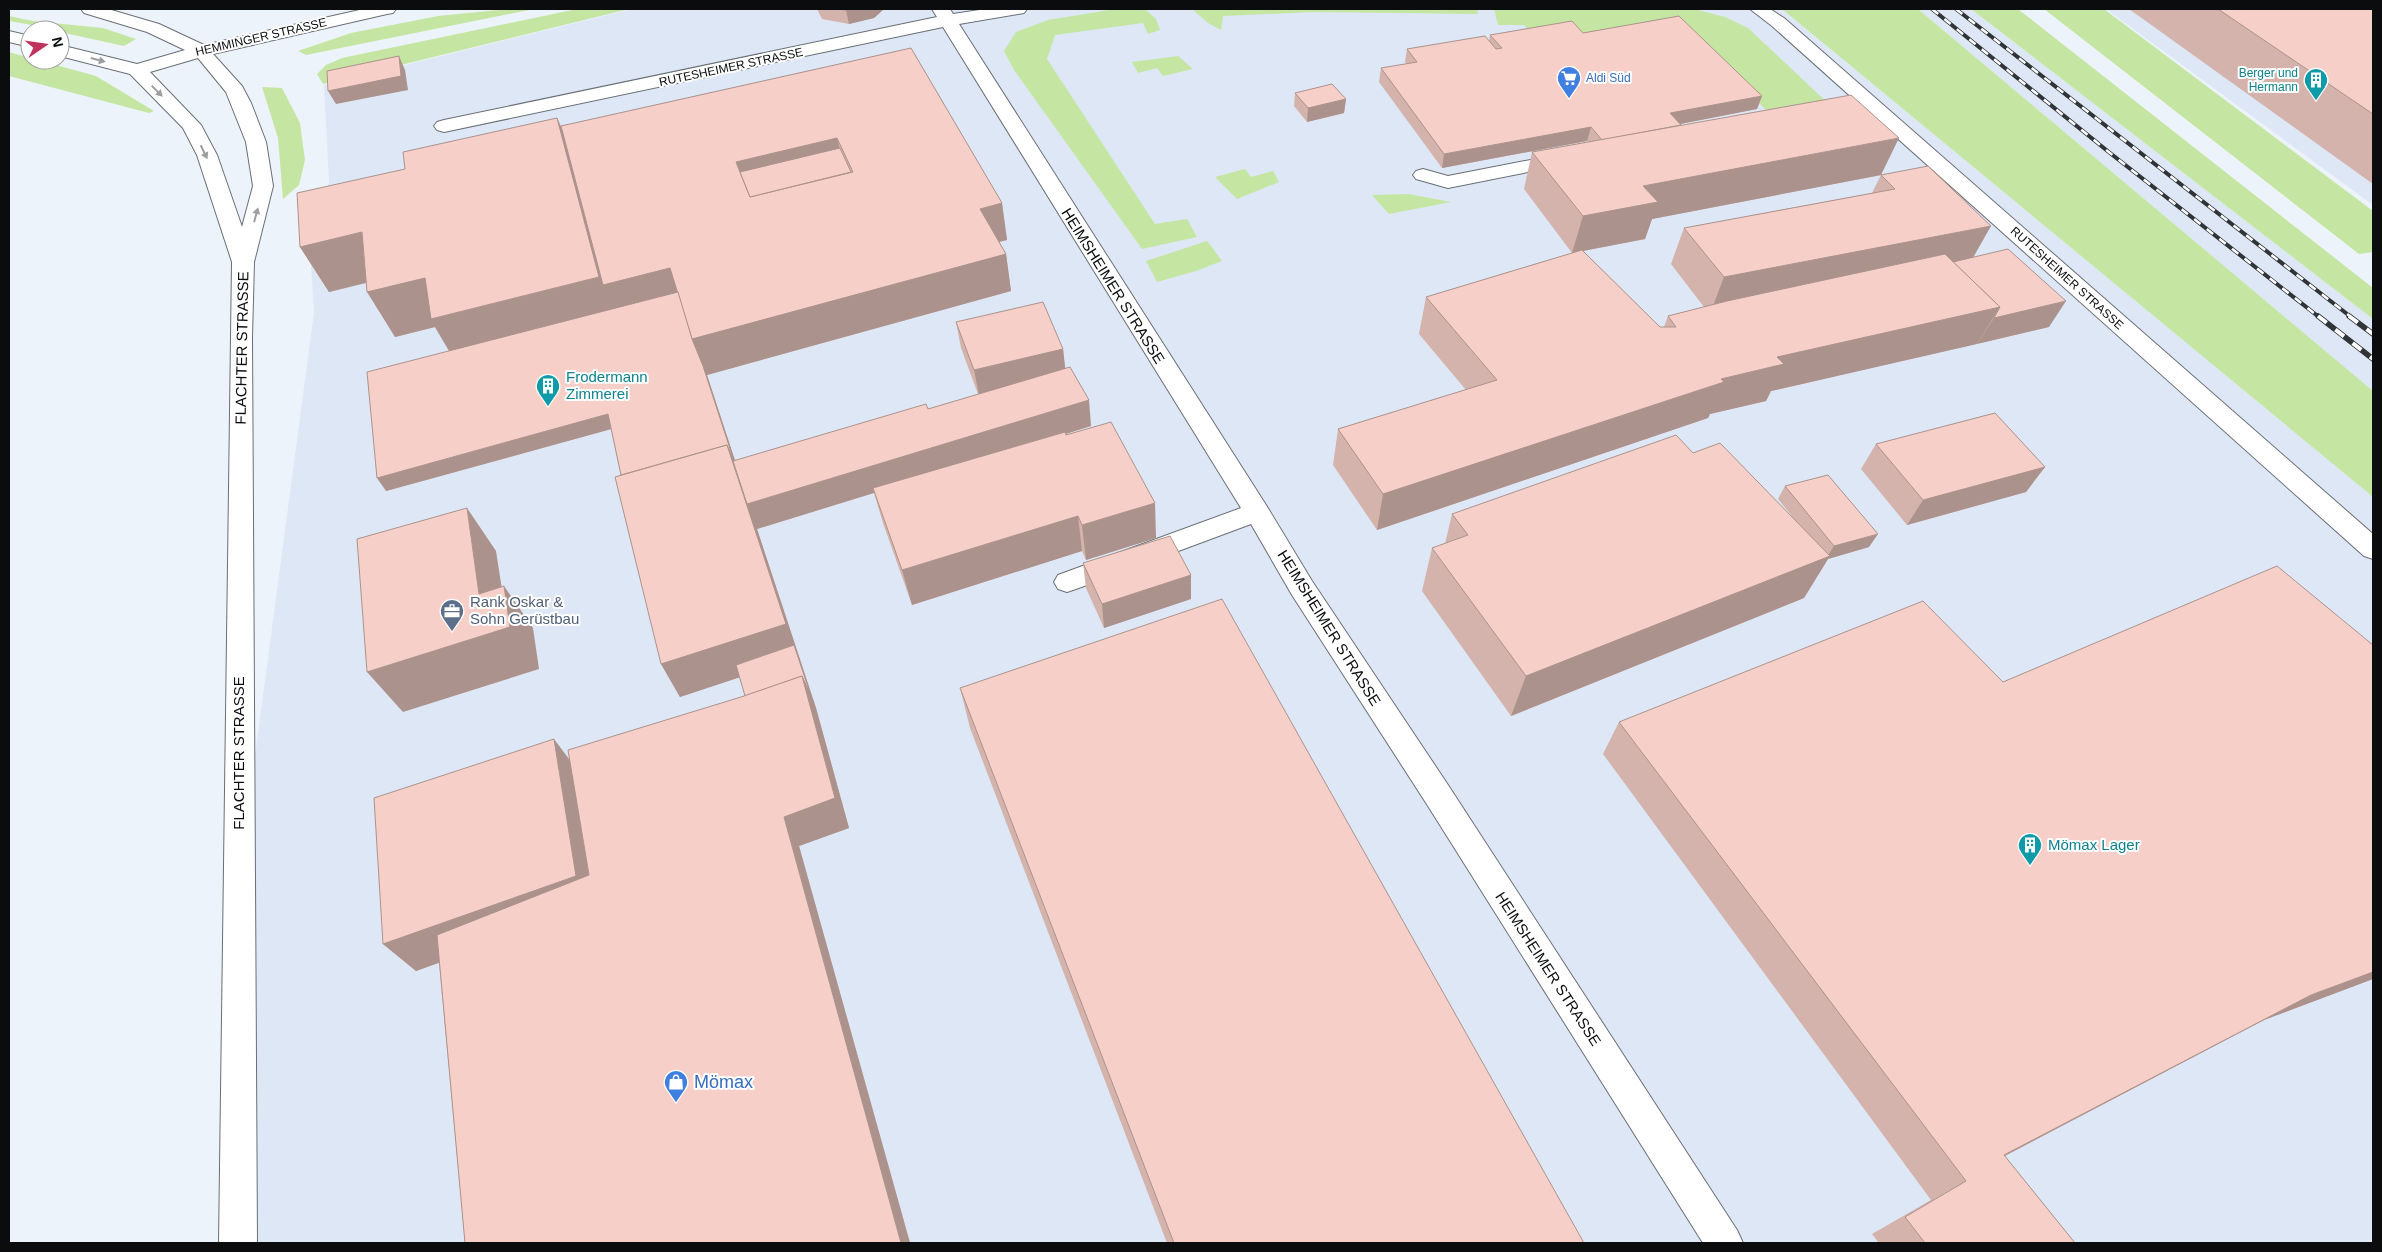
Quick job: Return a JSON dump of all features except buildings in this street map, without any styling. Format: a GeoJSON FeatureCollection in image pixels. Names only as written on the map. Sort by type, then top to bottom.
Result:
{"type":"FeatureCollection","features":[{"type":"Feature","properties":{"kind":"main road","name":"FLACHTER STRASSE"},"geometry":{"type":"LineString","coordinates":[[90,9],[153,28],[202,50],[235,90],[256,142],[263,186],[243,262],[238,844],[238,1243]]}},
{"type":"Feature","properties":{"kind":"main road","name":"HEMMINGER STRASSE"},"geometry":{"type":"LineString","coordinates":[[137,70],[202,50],[387,9]]}},
{"type":"Feature","properties":{"kind":"main road","name":"RUTESHEIMER STRASSE"},"geometry":{"type":"LineString","coordinates":[[444,126],[890,34],[944,15],[1018,9]]}},
{"type":"Feature","properties":{"kind":"main road","name":"RUTESHEIMER STRASSE"},"geometry":{"type":"LineString","coordinates":[[1759,9],[1778,22],[2373,549]]}},
{"type":"Feature","properties":{"kind":"main road","name":"HEIMSHEIMER STRASSE"},"geometry":{"type":"LineString","coordinates":[[944,15],[1257,512],[1302,588],[1439,797],[1724,1243]]}},
{"type":"Feature","properties":{"kind":"main road"},"geometry":{"type":"LineString","coordinates":[[70,53],[137,70]]}},
{"type":"Feature","properties":{"kind":"main road","name":"FLACHTER STRASSE"},"geometry":{"type":"LineString","coordinates":[[137,70],[191,126],[207,155],[243,262]]}},
{"type":"Feature","properties":{"kind":"main road"},"geometry":{"type":"LineString","coordinates":[[1423,175],[1448,182],[1584,155]]}},
{"type":"Feature","properties":{"kind":"main road"},"geometry":{"type":"LineString","coordinates":[[1067,582],[1257,512]]}},
{"type":"Feature","properties":{"kind":"shaded area"},"geometry":{"type":"Polygon","coordinates":[[[632,9],[1782,9],[2373,497],[2373,1243],[238,1243],[238,884],[314,312],[311,264],[329,181],[324,85],[632,9]]]}},
{"type":"Feature","properties":{"kind":"shaded area"},"geometry":{"type":"Polygon","coordinates":[[[1918,9],[1971,9],[2373,319],[2373,391],[1918,9]]]}},
{"type":"Feature","properties":{"kind":"shaded area","name":"Berger und Hermann"},"geometry":{"type":"Polygon","coordinates":[[[2106,9],[2373,9],[2373,205],[2106,9]]]}},
{"type":"Feature","properties":{"kind":"green space"},"geometry":{"type":"Polygon","coordinates":[[[508,9],[534,9],[306,55],[298,51],[351,33],[438,16],[508,9]]]}},
{"type":"Feature","properties":{"kind":"green space"},"geometry":{"type":"Polygon","coordinates":[[[577,9],[629,9],[323,84],[317,74],[326,65],[342,58],[577,9]]]}},
{"type":"Feature","properties":{"kind":"green space"},"geometry":{"type":"Polygon","coordinates":[[[1115,9],[1145,9],[1156,19],[1160,30],[1148,34],[1143,23],[1055,35],[1047,59],[1155,224],[1187,219],[1197,237],[1142,249],[1014,70],[1004,51],[1016,32],[1048,20],[1115,9]]]}},
{"type":"Feature","properties":{"kind":"green space"},"geometry":{"type":"Polygon","coordinates":[[[1192,9],[1477,9],[1478,14],[1313,12],[1223,16],[1221,30],[1208,23],[1192,9]]]}},
{"type":"Feature","properties":{"kind":"green space"},"geometry":{"type":"Polygon","coordinates":[[[1494,9],[1694,9],[1725,17],[1748,28],[1849,123],[1767,111],[1682,26],[1589,39],[1531,33],[1524,25],[1498,25],[1494,9]]]}},
{"type":"Feature","properties":{"kind":"green space"},"geometry":{"type":"Polygon","coordinates":[[[1782,9],[1918,9],[2373,391],[2373,497],[1782,9]]]}},
{"type":"Feature","properties":{"kind":"green space"},"geometry":{"type":"Polygon","coordinates":[[[1971,9],[2018,9],[2373,288],[2373,319],[1971,9]]]}},
{"type":"Feature","properties":{"kind":"green space"},"geometry":{"type":"Polygon","coordinates":[[[2044,9],[2104,9],[2373,211],[2373,252],[2359,254],[2044,9]]]}},
{"type":"Feature","properties":{"kind":"green space"},"geometry":{"type":"Polygon","coordinates":[[[9,16],[28,20],[20,20],[20,23],[9,21],[9,16]]]}},
{"type":"Feature","properties":{"kind":"green space"},"geometry":{"type":"Polygon","coordinates":[[[70,25],[103,28],[136,39],[124,46],[70,34],[70,25]]]}},
{"type":"Feature","properties":{"kind":"green space"},"geometry":{"type":"Polygon","coordinates":[[[9,52],[20,55],[20,70],[70,69],[96,76],[154,111],[149,113],[9,76],[9,52]]]}},
{"type":"Feature","properties":{"kind":"green space"},"geometry":{"type":"Polygon","coordinates":[[[1178,56],[1193,69],[1163,76],[1157,68],[1138,73],[1132,62],[1178,56]]]}},
{"type":"Feature","properties":{"kind":"green space"},"geometry":{"type":"Polygon","coordinates":[[[262,87],[282,88],[300,123],[305,160],[299,185],[283,199],[278,138],[262,87]]]}},
{"type":"Feature","properties":{"kind":"green space"},"geometry":{"type":"Polygon","coordinates":[[[1245,169],[1251,177],[1273,171],[1279,182],[1237,199],[1215,177],[1245,169]]]}},
{"type":"Feature","properties":{"kind":"green space"},"geometry":{"type":"Polygon","coordinates":[[[1408,194],[1451,202],[1389,214],[1372,195],[1408,194]]]}},
{"type":"Feature","properties":{"kind":"green space"},"geometry":{"type":"Polygon","coordinates":[[[1207,241],[1222,261],[1196,271],[1157,282],[1146,261],[1207,241]]]}},
{"type":"Feature","properties":{"kind":"railway"},"geometry":{"type":"LineString","coordinates":[[1932,9],[2110,153],[2319,317]]}},
{"type":"Feature","properties":{"kind":"railway"},"geometry":{"type":"LineString","coordinates":[[1956,9],[2351,317]]}},
{"type":"Feature","properties":{"kind":"railway"},"geometry":{"type":"LineString","coordinates":[[2318,316],[2373,359]]}},
{"type":"Feature","properties":{"kind":"railway"},"geometry":{"type":"LineString","coordinates":[[2349,316],[2373,334]]}},
{"type":"Feature","properties":{"kind":"place","name":"Aldi Süd"},"geometry":{"type":"Point","coordinates":[1569,99]}},
{"type":"Feature","properties":{"kind":"place","name":"Berger und Hermann"},"geometry":{"type":"Point","coordinates":[2316,101]}},
{"type":"Feature","properties":{"kind":"place","name":"Frodermann Zimmerei"},"geometry":{"type":"Point","coordinates":[548,407]}},
{"type":"Feature","properties":{"kind":"place","name":"Rank Oskar & Sohn Gerüstbau"},"geometry":{"type":"Point","coordinates":[452,632]}},
{"type":"Feature","properties":{"kind":"place","name":"Mömax Lager"},"geometry":{"type":"Point","coordinates":[2030,866]}},
{"type":"Feature","properties":{"kind":"place","name":"Mömax"},"geometry":{"type":"Point","coordinates":[676,1103]}}]}
